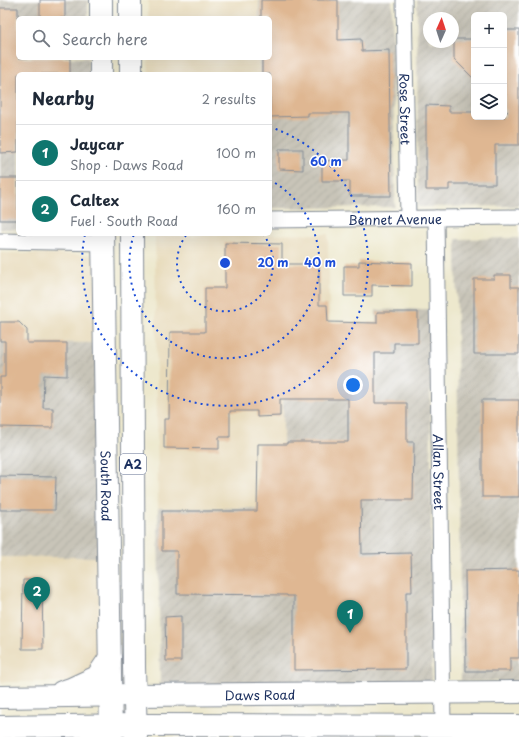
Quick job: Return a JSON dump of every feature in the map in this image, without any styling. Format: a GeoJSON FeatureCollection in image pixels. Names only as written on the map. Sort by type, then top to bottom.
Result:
{"type":"FeatureCollection","features":[{"type":"Feature","properties":{"kind":"main road"},"geometry":{"type":"LineString","coordinates":[[101,0],[101,16]]}},
{"type":"Feature","properties":{"kind":"main road"},"geometry":{"type":"LineString","coordinates":[[130,0],[130,16]]}},
{"type":"Feature","properties":{"kind":"main road"},"geometry":{"type":"LineString","coordinates":[[101,60],[101,72]]}},
{"type":"Feature","properties":{"kind":"main road"},"geometry":{"type":"LineString","coordinates":[[131,60],[131,72]]}},
{"type":"Feature","properties":{"kind":"main road","name":"South Road"},"geometry":{"type":"LineString","coordinates":[[132,236],[136,731]]}},
{"type":"Feature","properties":{"kind":"main road","name":"South Road"},"geometry":{"type":"LineString","coordinates":[[103,238],[111,731]]}},
{"type":"Feature","properties":{"kind":"main road"},"geometry":{"type":"LineString","coordinates":[[46,697],[71,689],[97,677],[110,658]]}},
{"type":"Feature","properties":{"kind":"main road","name":"Daws Road"},"geometry":{"type":"LineString","coordinates":[[0,698],[111,695],[519,692]]}},
{"type":"Feature","properties":{"kind":"main road"},"geometry":{"type":"LineString","coordinates":[[158,737],[172,728],[192,725]]}},
{"type":"Feature","properties":{"kind":"main road"},"geometry":{"type":"LineString","coordinates":[[0,727],[136,731],[192,725],[519,726]]}},
{"type":"Feature","properties":{"kind":"street","name":"Rose Street"},"geometry":{"type":"LineString","coordinates":[[404,0],[408,218]]}},
{"type":"Feature","properties":{"kind":"street","name":"Bennet Avenue"},"geometry":{"type":"LineString","coordinates":[[272,220],[519,217]]}},
{"type":"Feature","properties":{"kind":"street","name":"Allan Street"},"geometry":{"type":"LineString","coordinates":[[436,218],[443,726]]}},
{"type":"Feature","properties":{"kind":"street"},"geometry":{"type":"LineString","coordinates":[[0,240],[103,238]]}},
{"type":"Feature","properties":{"kind":"shaded area"},"geometry":{"type":"Polygon","coordinates":[[[0,0],[88,0],[88,16],[16,16],[16,60],[88,60],[89,72],[16,72],[16,229],[0,229],[0,0]]]}},
{"type":"Feature","properties":{"kind":"shaded area"},"geometry":{"type":"Polygon","coordinates":[[[148,0],[259,0],[259,16],[148,16],[148,0]]]}},
{"type":"Feature","properties":{"kind":"shaded area"},"geometry":{"type":"Polygon","coordinates":[[[259,0],[392,0],[395,207],[272,208],[272,72],[260,72],[259,60],[272,60],[272,16],[259,16],[259,0]]]}},
{"type":"Feature","properties":{"kind":"shaded area"},"geometry":{"type":"Polygon","coordinates":[[[417,0],[519,0],[519,206],[418,207],[417,0]]]}},
{"type":"Feature","properties":{"kind":"shaded area"},"geometry":{"type":"Polygon","coordinates":[[[148,60],[259,60],[260,72],[149,72],[148,60]]]}},
{"type":"Feature","properties":{"kind":"shaded area"},"geometry":{"type":"Polygon","coordinates":[[[328,234],[330,351],[283,508],[158,508],[155,236],[272,236],[272,235],[328,234]]]}},
{"type":"Feature","properties":{"kind":"shaded area"},"geometry":{"type":"Polygon","coordinates":[[[519,238],[519,681],[461,681],[456,239],[519,238]]]}},
{"type":"Feature","properties":{"kind":"shaded area"},"geometry":{"type":"Polygon","coordinates":[[[0,253],[95,255],[97,343],[0,342],[0,253]]]}},
{"type":"Feature","properties":{"kind":"shaded area"},"geometry":{"type":"Polygon","coordinates":[[[430,309],[432,687],[160,688],[158,508],[283,508],[283,351],[376,351],[376,310],[430,309]]]}},
{"type":"Feature","properties":{"kind":"shaded area"},"geometry":{"type":"Polygon","coordinates":[[[0,342],[97,343],[99,557],[0,557],[0,342]]]}},
{"type":"Feature","properties":{"kind":"shaded area"},"geometry":{"type":"Polygon","coordinates":[[[0,557],[99,557],[99,655],[96,668],[72,682],[0,682],[0,557]]]}},
{"type":"Feature","properties":{"kind":"building"},"geometry":{"type":"Polygon","coordinates":[[[40,0],[65,0],[65,16],[40,16],[40,0]]]}},
{"type":"Feature","properties":{"kind":"building"},"geometry":{"type":"Polygon","coordinates":[[[261,0],[338,0],[338,40],[361,39],[362,51],[389,50],[391,196],[350,196],[350,181],[322,181],[322,161],[349,160],[349,113],[308,113],[308,116],[272,117],[272,72],[262,72],[262,60],[272,60],[272,16],[261,16],[261,0]]]}},
{"type":"Feature","properties":{"kind":"building"},"geometry":{"type":"Polygon","coordinates":[[[0,8],[18,8],[18,16],[16,16],[16,60],[70,60],[70,72],[16,72],[16,152],[0,153],[0,8]]]}},
{"type":"Feature","properties":{"kind":"building"},"geometry":{"type":"Polygon","coordinates":[[[507,30],[519,30],[519,145],[495,145],[495,184],[449,184],[449,190],[426,190],[426,105],[449,106],[449,112],[471,112],[471,120],[507,120],[507,30]]]}},
{"type":"Feature","properties":{"kind":"building"},"geometry":{"type":"Polygon","coordinates":[[[459,39],[471,39],[471,76],[454,59],[454,48],[459,48],[459,39]]]}},
{"type":"Feature","properties":{"kind":"building"},"geometry":{"type":"Polygon","coordinates":[[[279,149],[303,149],[303,170],[279,169],[279,149]]]}},
{"type":"Feature","properties":{"kind":"building"},"geometry":{"type":"Polygon","coordinates":[[[0,178],[16,178],[16,220],[0,220],[0,178]]]}},
{"type":"Feature","properties":{"kind":"building"},"geometry":{"type":"Polygon","coordinates":[[[225,243],[282,244],[282,264],[319,264],[319,305],[327,305],[328,322],[377,323],[377,312],[418,312],[418,343],[394,343],[394,353],[375,353],[375,403],[407,403],[407,442],[414,442],[413,500],[361,500],[362,554],[411,553],[412,592],[406,592],[406,669],[294,670],[294,596],[177,594],[177,551],[162,551],[162,511],[257,511],[258,444],[287,444],[287,442],[348,442],[348,399],[280,399],[280,416],[257,417],[257,411],[230,411],[230,437],[219,437],[219,449],[164,448],[164,419],[169,419],[170,332],[205,332],[205,288],[225,288],[225,243]]]}},
{"type":"Feature","properties":{"kind":"building"},"geometry":{"type":"Polygon","coordinates":[[[359,261],[412,263],[412,286],[372,285],[372,296],[344,296],[344,266],[359,266],[359,261]]]}},
{"type":"Feature","properties":{"kind":"building"},"geometry":{"type":"Polygon","coordinates":[[[494,275],[511,275],[511,287],[519,287],[519,354],[474,354],[474,279],[494,279],[494,275]]]}},
{"type":"Feature","properties":{"kind":"building"},"geometry":{"type":"Polygon","coordinates":[[[0,322],[19,322],[27,330],[27,343],[67,343],[67,376],[44,375],[43,408],[53,408],[53,428],[0,427],[0,377],[5,377],[5,341],[0,341],[0,322]]]}},
{"type":"Feature","properties":{"kind":"building"},"geometry":{"type":"Polygon","coordinates":[[[482,400],[519,400],[519,497],[482,497],[482,400]]]}},
{"type":"Feature","properties":{"kind":"building"},"geometry":{"type":"Polygon","coordinates":[[[0,476],[56,477],[55,510],[0,510],[0,476]]]}},
{"type":"Feature","properties":{"kind":"building"},"geometry":{"type":"Polygon","coordinates":[[[519,570],[519,658],[510,658],[510,671],[466,671],[465,571],[519,570]]]}},
{"type":"Feature","properties":{"kind":"building"},"geometry":{"type":"Polygon","coordinates":[[[23,580],[42,580],[43,649],[22,649],[23,580]]]}},
{"type":"Feature","properties":{"kind":"building"},"geometry":{"type":"Polygon","coordinates":[[[181,616],[181,661],[166,661],[165,617],[181,616]]]}},
{"type":"Feature","properties":{"kind":"place","name":"Caltex"},"geometry":{"type":"Point","coordinates":[37,610]}},
{"type":"Feature","properties":{"kind":"place","name":"Jaycar"},"geometry":{"type":"Point","coordinates":[350,633]}}]}
